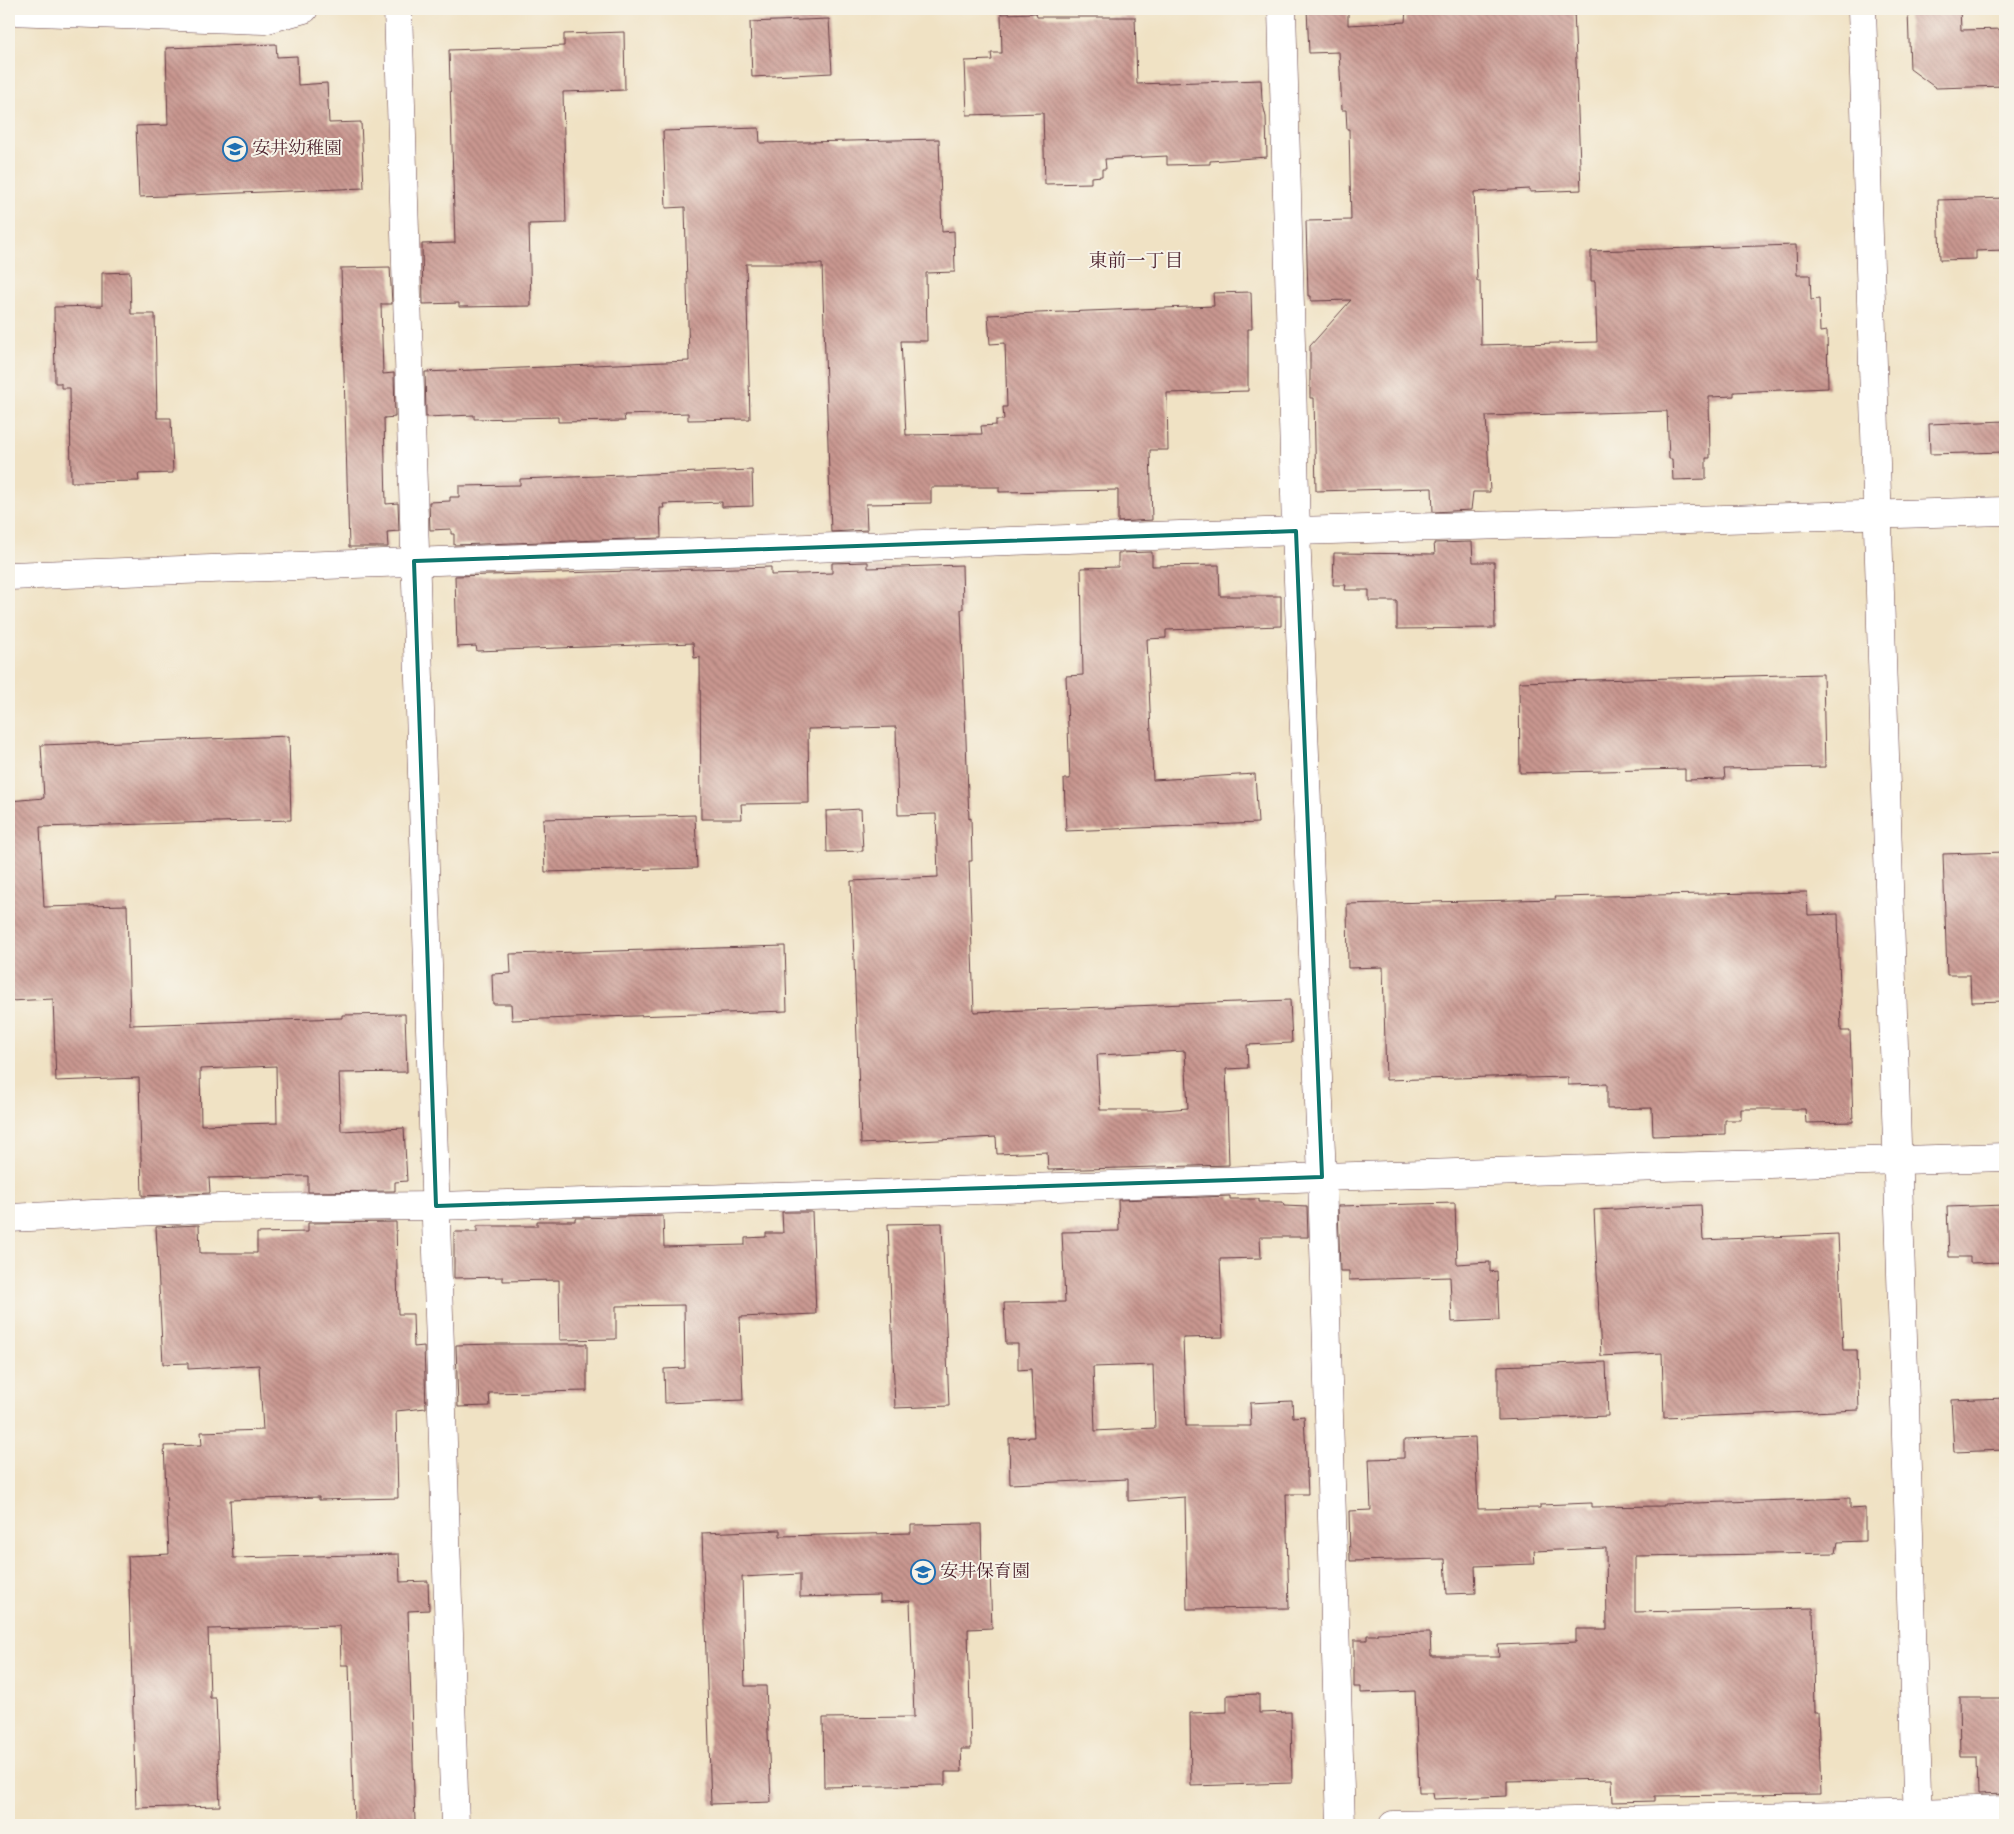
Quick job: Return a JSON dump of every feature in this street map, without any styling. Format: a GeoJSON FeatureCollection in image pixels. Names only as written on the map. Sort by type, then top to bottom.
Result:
{"type":"FeatureCollection","features":[{"type":"Feature","properties":{"kind":"street"},"geometry":{"type":"LineString","coordinates":[[9,11],[264,20],[302,9]]}},
{"type":"Feature","properties":{"kind":"street"},"geometry":{"type":"LineString","coordinates":[[398,9],[455,1825]]}},
{"type":"Feature","properties":{"kind":"street"},"geometry":{"type":"LineString","coordinates":[[1282,9],[1296,531],[1322,1177],[1341,1825]]}},
{"type":"Feature","properties":{"kind":"street"},"geometry":{"type":"LineString","coordinates":[[1862,9],[1917,1819]]}},
{"type":"Feature","properties":{"kind":"street"},"geometry":{"type":"LineString","coordinates":[[9,576],[1296,531],[2005,511]]}},
{"type":"Feature","properties":{"kind":"street"},"geometry":{"type":"LineString","coordinates":[[9,1218],[220,1208],[436,1206],[848,1196],[1322,1177],[2005,1157]]}},
{"type":"Feature","properties":{"kind":"street"},"geometry":{"type":"LineString","coordinates":[[1393,1825],[1917,1819],[2005,1810]]}},
{"type":"Feature","properties":{"kind":"highlighted area"},"geometry":{"type":"Polygon","coordinates":[[[1296,531],[1322,1177],[436,1206],[414,561],[1296,531]]]}},
{"type":"Feature","properties":{"kind":"building"},"geometry":{"type":"Polygon","coordinates":[[[1307,9],[1348,9],[1348,25],[1405,22],[1406,9],[1574,9],[1581,190],[1530,192],[1530,189],[1474,192],[1477,281],[1480,281],[1481,345],[1597,342],[1595,281],[1591,281],[1591,251],[1796,245],[1797,275],[1810,275],[1811,300],[1819,299],[1820,332],[1827,331],[1828,388],[1734,392],[1734,396],[1709,397],[1710,458],[1706,458],[1706,479],[1673,480],[1672,459],[1669,459],[1667,411],[1486,416],[1490,492],[1473,492],[1471,510],[1433,512],[1432,488],[1316,491],[1314,398],[1310,398],[1310,346],[1351,300],[1311,301],[1311,296],[1308,296],[1306,221],[1351,220],[1349,129],[1347,129],[1346,110],[1342,110],[1339,52],[1309,53],[1307,9]]]}},
{"type":"Feature","properties":{"kind":"building"},"geometry":{"type":"Polygon","coordinates":[[[1960,9],[1961,30],[2005,29],[2005,86],[1936,88],[1910,69],[1908,11],[1960,9]]]}},
{"type":"Feature","properties":{"kind":"building"},"geometry":{"type":"Polygon","coordinates":[[[1036,13],[1037,17],[1135,17],[1137,84],[1261,80],[1262,100],[1266,117],[1267,157],[1210,161],[1210,164],[1167,165],[1167,156],[1105,159],[1106,169],[1102,169],[1102,176],[1091,177],[1091,183],[1045,184],[1043,113],[967,115],[965,61],[992,60],[991,53],[1002,53],[1001,14],[1036,13]]]}},
{"type":"Feature","properties":{"kind":"building"},"geometry":{"type":"Polygon","coordinates":[[[829,19],[832,73],[752,77],[750,22],[829,19]]]}},
{"type":"Feature","properties":{"kind":"building"},"geometry":{"type":"Polygon","coordinates":[[[624,32],[625,90],[563,92],[566,223],[529,224],[531,306],[459,307],[459,303],[423,304],[422,244],[455,243],[449,50],[564,46],[564,34],[624,32]]]}},
{"type":"Feature","properties":{"kind":"building"},"geometry":{"type":"Polygon","coordinates":[[[276,44],[277,57],[297,56],[298,85],[327,83],[329,123],[361,122],[364,188],[139,197],[136,126],[168,125],[166,48],[276,44]]]}},
{"type":"Feature","properties":{"kind":"building"},"geometry":{"type":"Polygon","coordinates":[[[759,128],[760,143],[939,139],[942,232],[954,231],[955,272],[926,273],[927,341],[901,341],[906,435],[982,434],[981,426],[996,425],[996,420],[1004,420],[1003,407],[1007,407],[1005,343],[990,344],[988,315],[1214,306],[1213,293],[1251,292],[1252,329],[1248,329],[1248,391],[1167,393],[1168,450],[1150,450],[1152,520],[1118,522],[1118,490],[999,492],[999,487],[931,487],[931,503],[866,504],[867,530],[831,532],[822,264],[746,264],[750,419],[688,420],[688,413],[624,415],[625,421],[558,422],[558,417],[474,419],[474,415],[426,417],[425,372],[689,361],[685,207],[666,208],[663,131],[759,128]]]}},
{"type":"Feature","properties":{"kind":"building"},"geometry":{"type":"Polygon","coordinates":[[[2005,198],[2005,250],[1976,251],[1976,259],[1940,260],[1938,200],[2005,198]]]}},
{"type":"Feature","properties":{"kind":"building"},"geometry":{"type":"Polygon","coordinates":[[[390,267],[392,304],[381,304],[383,374],[394,373],[395,417],[384,418],[386,504],[398,503],[399,531],[387,532],[388,547],[349,547],[341,268],[390,267]]]}},
{"type":"Feature","properties":{"kind":"building"},"geometry":{"type":"Polygon","coordinates":[[[130,272],[131,314],[155,314],[157,418],[171,418],[173,473],[138,474],[139,481],[71,482],[70,388],[61,388],[61,383],[55,383],[54,307],[102,306],[102,273],[130,272]]]}},
{"type":"Feature","properties":{"kind":"building"},"geometry":{"type":"Polygon","coordinates":[[[2005,421],[2005,452],[1930,454],[1929,424],[2005,421]]]}},
{"type":"Feature","properties":{"kind":"building"},"geometry":{"type":"Polygon","coordinates":[[[752,470],[753,506],[722,507],[722,502],[663,504],[664,508],[660,508],[661,538],[454,545],[454,534],[451,534],[451,529],[430,530],[429,502],[450,501],[450,497],[459,497],[459,486],[520,485],[520,479],[752,470]]]}},
{"type":"Feature","properties":{"kind":"building"},"geometry":{"type":"Polygon","coordinates":[[[1472,542],[1473,562],[1494,562],[1495,628],[1397,629],[1397,601],[1369,601],[1369,590],[1345,590],[1346,585],[1333,585],[1334,553],[1435,554],[1434,543],[1472,542]]]}},
{"type":"Feature","properties":{"kind":"building"},"geometry":{"type":"Polygon","coordinates":[[[1152,552],[1152,566],[1219,565],[1220,596],[1281,596],[1281,626],[1166,630],[1166,638],[1147,639],[1153,780],[1255,774],[1258,823],[1066,831],[1064,779],[1070,779],[1066,676],[1083,675],[1081,568],[1118,567],[1118,553],[1152,552]]]}},
{"type":"Feature","properties":{"kind":"building"},"geometry":{"type":"Polygon","coordinates":[[[868,562],[868,568],[962,565],[963,609],[961,609],[969,819],[971,818],[972,861],[969,861],[974,1012],[1290,1000],[1292,1043],[1247,1045],[1248,1068],[1226,1069],[1229,1165],[1048,1170],[1047,1152],[997,1154],[996,1137],[861,1144],[851,881],[938,877],[936,814],[898,815],[896,727],[808,729],[809,803],[741,804],[742,819],[701,819],[700,657],[694,658],[693,643],[477,651],[476,646],[457,647],[455,576],[771,567],[771,575],[832,573],[832,563],[868,562]],[[1185,1051],[1097,1055],[1100,1110],[1188,1108],[1185,1051]]]}},
{"type":"Feature","properties":{"kind":"building"},"geometry":{"type":"Polygon","coordinates":[[[1823,674],[1825,767],[1724,769],[1725,779],[1685,780],[1685,769],[1520,773],[1519,682],[1823,674]]]}},
{"type":"Feature","properties":{"kind":"building"},"geometry":{"type":"Polygon","coordinates":[[[289,736],[291,820],[40,827],[44,907],[127,905],[130,1025],[342,1018],[342,1015],[405,1014],[407,1072],[339,1073],[341,1131],[404,1128],[407,1181],[395,1182],[395,1191],[308,1192],[308,1176],[209,1178],[210,1193],[142,1196],[139,1078],[56,1081],[53,999],[9,1001],[9,801],[44,798],[41,745],[289,736]],[[276,1066],[200,1069],[201,1125],[277,1123],[276,1066]]]}},
{"type":"Feature","properties":{"kind":"building"},"geometry":{"type":"Polygon","coordinates":[[[861,809],[863,851],[827,852],[826,811],[861,809]]]}},
{"type":"Feature","properties":{"kind":"building"},"geometry":{"type":"Polygon","coordinates":[[[695,815],[697,868],[545,872],[543,819],[695,815]]]}},
{"type":"Feature","properties":{"kind":"building"},"geometry":{"type":"Polygon","coordinates":[[[2005,852],[2005,1001],[1971,1002],[1970,975],[1947,975],[1943,854],[2005,852]]]}},
{"type":"Feature","properties":{"kind":"building"},"geometry":{"type":"Polygon","coordinates":[[[1807,892],[1808,915],[1838,914],[1841,1031],[1850,1031],[1853,1122],[1806,1123],[1805,1109],[1741,1109],[1741,1120],[1725,1120],[1725,1134],[1653,1136],[1652,1108],[1607,1109],[1607,1084],[1568,1085],[1568,1077],[1526,1078],[1526,1076],[1386,1080],[1383,967],[1348,968],[1347,904],[1556,899],[1555,897],[1807,892]]]}},
{"type":"Feature","properties":{"kind":"building"},"geometry":{"type":"Polygon","coordinates":[[[785,946],[787,1011],[512,1020],[511,1004],[493,1004],[492,974],[511,973],[510,954],[785,946]]]}},
{"type":"Feature","properties":{"kind":"building"},"geometry":{"type":"Polygon","coordinates":[[[1230,1196],[1230,1199],[1259,1199],[1259,1202],[1283,1202],[1284,1206],[1307,1207],[1308,1237],[1260,1237],[1261,1258],[1220,1259],[1223,1337],[1183,1338],[1186,1426],[1251,1426],[1250,1403],[1292,1401],[1293,1417],[1304,1416],[1308,1494],[1286,1494],[1289,1608],[1187,1609],[1185,1497],[1128,1501],[1128,1479],[1010,1484],[1009,1438],[1034,1437],[1031,1369],[1018,1370],[1018,1344],[1006,1344],[1004,1303],[1065,1302],[1062,1232],[1119,1231],[1118,1200],[1230,1196]],[[1153,1365],[1093,1367],[1095,1431],[1155,1428],[1153,1365]]]}},
{"type":"Feature","properties":{"kind":"building"},"geometry":{"type":"Polygon","coordinates":[[[1455,1203],[1457,1264],[1490,1262],[1490,1272],[1497,1271],[1499,1320],[1452,1322],[1450,1277],[1349,1280],[1349,1271],[1340,1271],[1338,1206],[1455,1203]]]}},
{"type":"Feature","properties":{"kind":"building"},"geometry":{"type":"Polygon","coordinates":[[[1701,1205],[1703,1240],[1838,1234],[1843,1350],[1857,1350],[1859,1410],[1664,1418],[1662,1353],[1601,1356],[1594,1210],[1701,1205]]]}},
{"type":"Feature","properties":{"kind":"building"},"geometry":{"type":"Polygon","coordinates":[[[2005,1205],[2005,1262],[1970,1263],[1970,1257],[1949,1257],[1947,1207],[2005,1205]]]}},
{"type":"Feature","properties":{"kind":"building"},"geometry":{"type":"Polygon","coordinates":[[[782,1212],[812,1212],[816,1314],[740,1317],[743,1400],[665,1403],[664,1369],[685,1368],[684,1305],[616,1306],[616,1339],[560,1340],[559,1280],[503,1281],[503,1277],[454,1278],[454,1232],[477,1232],[477,1226],[537,1226],[537,1221],[575,1221],[575,1218],[663,1216],[664,1247],[745,1245],[745,1238],[766,1237],[766,1233],[783,1233],[782,1212]]]}},
{"type":"Feature","properties":{"kind":"building"},"geometry":{"type":"Polygon","coordinates":[[[396,1222],[398,1314],[413,1314],[414,1347],[424,1346],[426,1408],[396,1411],[398,1498],[319,1500],[319,1497],[230,1500],[233,1558],[399,1554],[400,1582],[428,1581],[429,1610],[408,1611],[415,1822],[354,1823],[349,1665],[341,1665],[340,1626],[208,1629],[210,1698],[216,1698],[220,1806],[136,1808],[128,1556],[169,1554],[164,1446],[202,1445],[201,1432],[263,1430],[259,1365],[188,1369],[188,1363],[163,1364],[156,1227],[199,1225],[200,1253],[257,1253],[257,1233],[308,1232],[308,1223],[396,1222]]]}},
{"type":"Feature","properties":{"kind":"building"},"geometry":{"type":"Polygon","coordinates":[[[942,1223],[949,1406],[895,1408],[888,1224],[942,1223]]]}},
{"type":"Feature","properties":{"kind":"building"},"geometry":{"type":"Polygon","coordinates":[[[587,1344],[587,1391],[489,1393],[490,1406],[458,1407],[456,1345],[587,1344]]]}},
{"type":"Feature","properties":{"kind":"building"},"geometry":{"type":"Polygon","coordinates":[[[1606,1362],[1608,1416],[1498,1420],[1498,1366],[1606,1362]]]}},
{"type":"Feature","properties":{"kind":"building"},"geometry":{"type":"Polygon","coordinates":[[[2005,1398],[2005,1450],[1954,1452],[1951,1400],[2005,1398]]]}},
{"type":"Feature","properties":{"kind":"building"},"geometry":{"type":"Polygon","coordinates":[[[1475,1437],[1478,1509],[1540,1508],[1540,1505],[1591,1503],[1591,1507],[1664,1506],[1664,1504],[1850,1498],[1850,1509],[1865,1508],[1865,1541],[1838,1542],[1836,1553],[1635,1556],[1635,1612],[1813,1608],[1815,1712],[1818,1712],[1821,1794],[1655,1796],[1655,1801],[1613,1802],[1612,1779],[1507,1781],[1507,1796],[1434,1799],[1433,1793],[1419,1793],[1415,1691],[1361,1693],[1361,1687],[1354,1687],[1354,1640],[1367,1640],[1367,1635],[1377,1635],[1377,1633],[1430,1632],[1431,1656],[1499,1656],[1498,1645],[1576,1642],[1576,1629],[1607,1629],[1606,1548],[1534,1551],[1535,1564],[1475,1566],[1476,1593],[1447,1594],[1445,1559],[1350,1561],[1349,1511],[1371,1510],[1369,1459],[1404,1458],[1404,1440],[1475,1437]]]}},
{"type":"Feature","properties":{"kind":"building"},"geometry":{"type":"Polygon","coordinates":[[[981,1524],[982,1572],[990,1572],[992,1628],[968,1629],[971,1749],[961,1749],[962,1772],[945,1772],[945,1785],[824,1787],[823,1718],[914,1717],[910,1601],[880,1602],[880,1595],[800,1597],[800,1574],[742,1577],[745,1686],[766,1686],[771,1802],[711,1804],[702,1533],[780,1530],[780,1536],[911,1533],[911,1525],[981,1524]]]}},
{"type":"Feature","properties":{"kind":"building"},"geometry":{"type":"Polygon","coordinates":[[[1259,1694],[1259,1713],[1291,1712],[1292,1783],[1191,1786],[1190,1713],[1227,1712],[1227,1695],[1259,1694]]]}},
{"type":"Feature","properties":{"kind":"building"},"geometry":{"type":"Polygon","coordinates":[[[1959,1698],[2005,1698],[2005,1794],[1978,1795],[1977,1756],[1960,1756],[1959,1698]]]}},
{"type":"Feature","properties":{"kind":"place","name":"安井幼稚園"},"geometry":{"type":"Point","coordinates":[235,149]}},
{"type":"Feature","properties":{"kind":"place","name":"安井保育園"},"geometry":{"type":"Point","coordinates":[923,1572]}},
{"type":"Feature","properties":{"kind":"district","name":"東前一丁目"},"geometry":{"type":"Point","coordinates":[1136,262]}}]}
